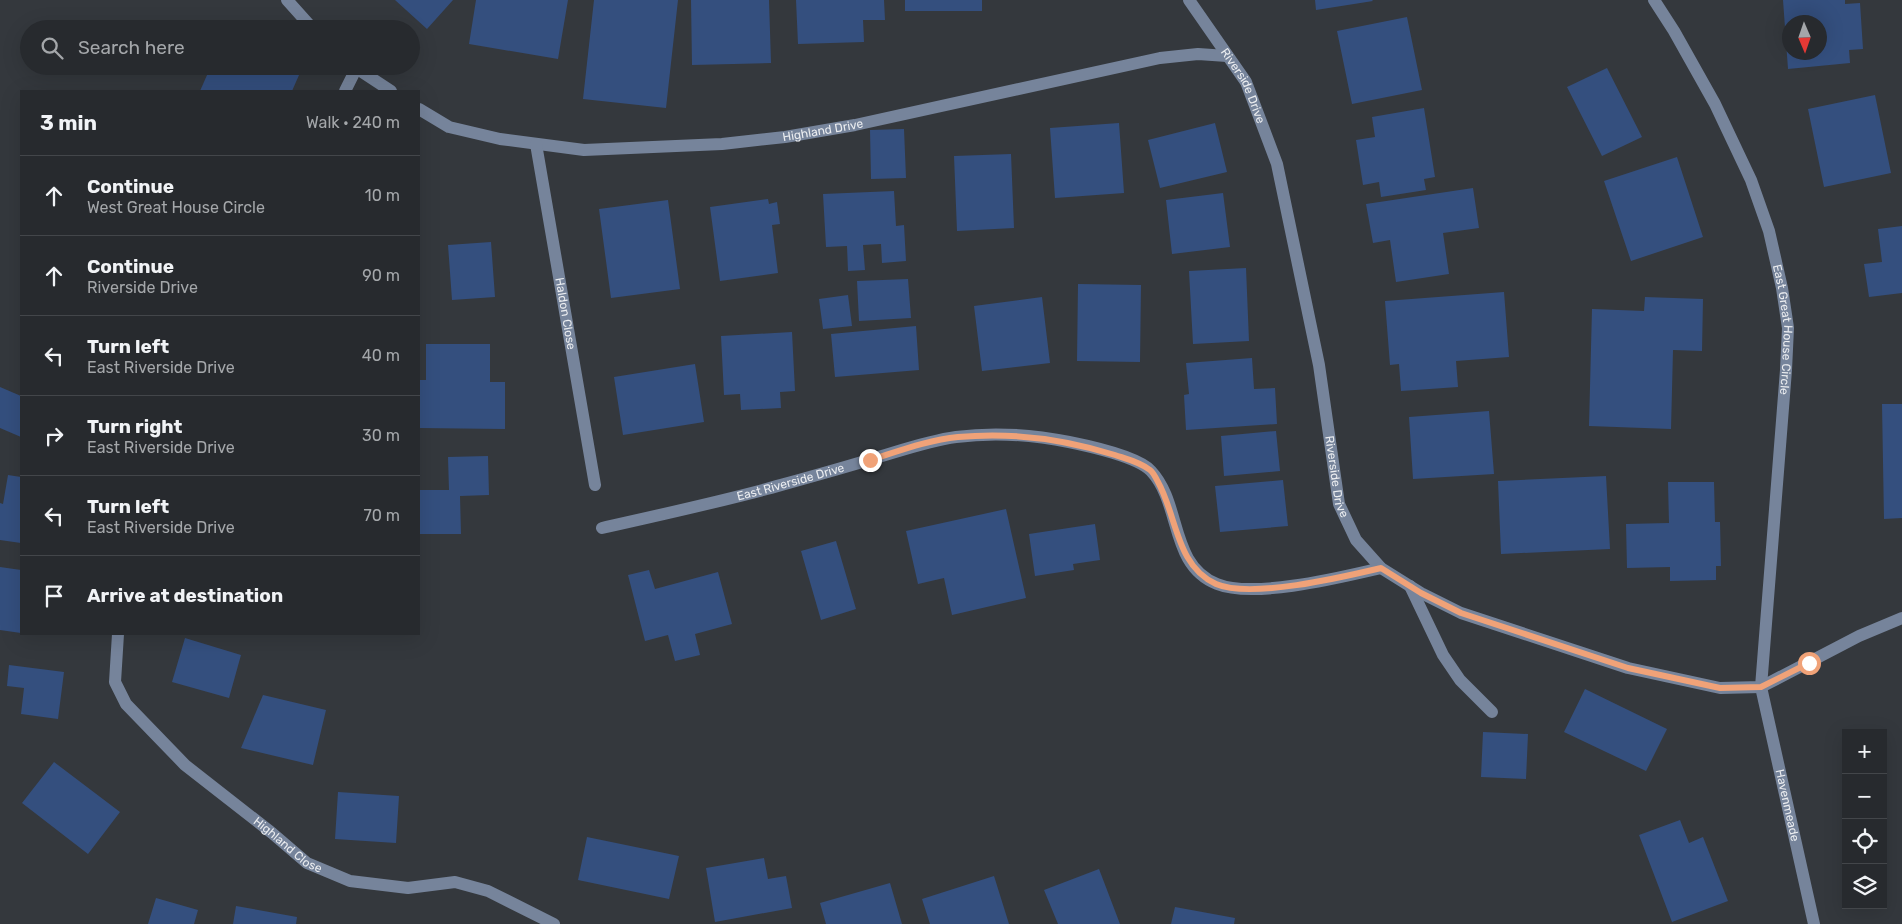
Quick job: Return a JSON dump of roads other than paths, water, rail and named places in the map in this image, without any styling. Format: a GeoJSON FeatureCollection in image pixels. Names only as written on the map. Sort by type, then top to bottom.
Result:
{"type":"FeatureCollection","features":[{"type":"Feature","properties":{"kind":"street"},"geometry":{"type":"LineString","coordinates":[[287,0],[305,20]]}},
{"type":"Feature","properties":{"kind":"street","name":"Riverside Drive"},"geometry":{"type":"LineString","coordinates":[[1189,0],[1246,82],[1278,164],[1319,365],[1339,504],[1356,540],[1381,568],[1461,613],[1628,668],[1720,688],[1761,687]]}},
{"type":"Feature","properties":{"kind":"street","name":"East Great House Circle"},"geometry":{"type":"LineString","coordinates":[[1654,0],[1674,31],[1715,104],[1751,180],[1770,231],[1782,288],[1788,328],[1786,370],[1761,687]]}},
{"type":"Feature","properties":{"kind":"street","name":"Highland Drive"},"geometry":{"type":"LineString","coordinates":[[420,110],[449,126],[500,139],[584,150],[722,144],[785,137],[855,124],[1160,58],[1198,54],[1227,56]]}},
{"type":"Feature","properties":{"kind":"street"},"geometry":{"type":"LineString","coordinates":[[345,90],[352,75]]}},
{"type":"Feature","properties":{"kind":"street"},"geometry":{"type":"LineString","coordinates":[[366,75],[389,90]]}},
{"type":"Feature","properties":{"kind":"street","name":"Haldon Close"},"geometry":{"type":"LineString","coordinates":[[536,144],[595,485]]}},
{"type":"Feature","properties":{"kind":"street","name":"East Riverside Drive"},"geometry":{"type":"LineString","coordinates":[[602,528],[761,491],[923,444],[958,437],[1022,436],[1069,442],[1092,448],[1135,461],[1150,470],[1170,505],[1187,558],[1204,577],[1218,584],[1230,587],[1274,588],[1326,580],[1381,568]]}},
{"type":"Feature","properties":{"kind":"street"},"geometry":{"type":"LineString","coordinates":[[1410,586],[1443,656],[1460,680],[1492,712]]}},
{"type":"Feature","properties":{"kind":"street"},"geometry":{"type":"LineString","coordinates":[[1761,687],[1859,636],[1902,618]]}},
{"type":"Feature","properties":{"kind":"street","name":"Highland Close"},"geometry":{"type":"LineString","coordinates":[[118,635],[115,682],[126,704],[185,765],[307,863],[350,881],[408,888],[455,882],[488,891],[554,924]]}},
{"type":"Feature","properties":{"kind":"street","name":"Havenmeade"},"geometry":{"type":"LineString","coordinates":[[1761,687],[1814,924]]}}]}
